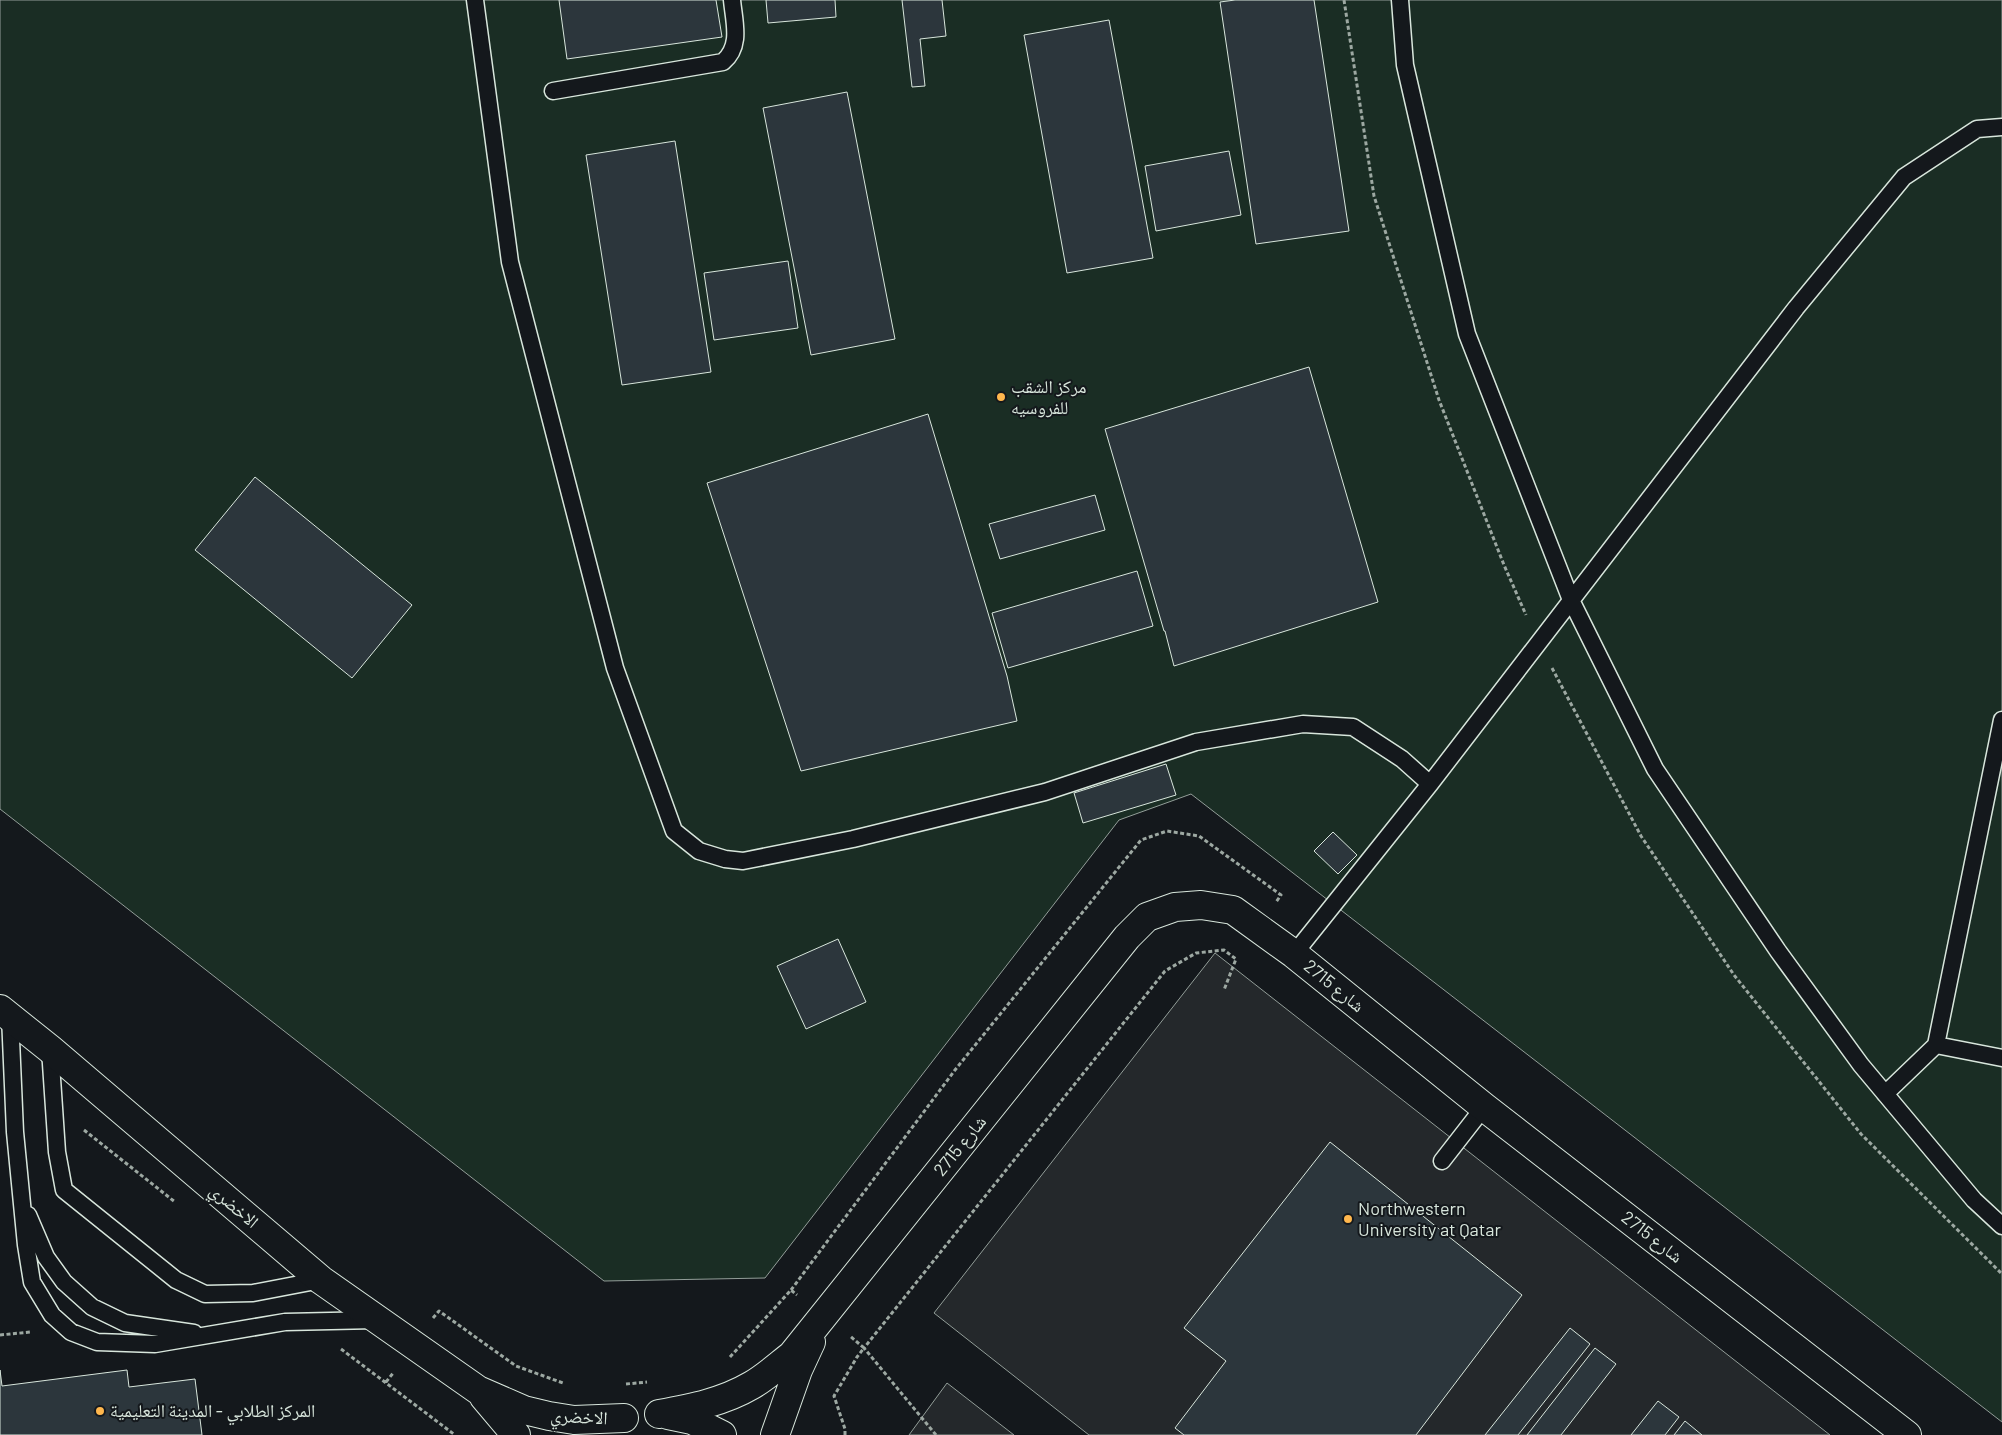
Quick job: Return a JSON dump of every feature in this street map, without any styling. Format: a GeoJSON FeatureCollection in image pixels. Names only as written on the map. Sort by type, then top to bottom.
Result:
{"type":"FeatureCollection","features":[{"type":"Feature","properties":{"kind":"street","name":"شارع 2715"},"geometry":{"type":"LineString","coordinates":[[659,1414],[708,1404],[732,1396],[754,1385],[792,1355],[1127,937],[1147,917],[1176,907],[1201,905],[1233,910],[1294,954],[1892,1430]]}},
{"type":"Feature","properties":{"kind":"street","name":"الاخضري"},"geometry":{"type":"LineString","coordinates":[[5,1012],[321,1280],[478,1390],[524,1410],[574,1420],[624,1418],[659,1414]]}},
{"type":"Feature","properties":{"kind":"street","name":"شارع 2715"},"geometry":{"type":"LineString","coordinates":[[775,1435],[798,1370],[824,1316]]}},
{"type":"Feature","properties":{"kind":"street","name":"الاخضري"},"geometry":{"type":"LineString","coordinates":[[478,1390],[516,1435]]}},
{"type":"Feature","properties":{"kind":"street"},"geometry":{"type":"LineString","coordinates":[[659,1414],[692,1420],[722,1435]]}},
{"type":"Feature","properties":{"kind":"street"},"geometry":{"type":"LineString","coordinates":[[590,1435],[624,1418]]}},
{"type":"Feature","properties":{"kind":"lane"},"geometry":{"type":"LineString","coordinates":[[475,0],[510,262],[615,668],[674,831],[699,851],[725,859],[743,861],[853,839],[1045,792],[1196,742],[1303,724],[1352,727],[1402,758],[1430,784]]}},
{"type":"Feature","properties":{"kind":"lane"},"geometry":{"type":"LineString","coordinates":[[553,91],[723,62],[731,55],[736,38],[732,0]]}},
{"type":"Feature","properties":{"kind":"lane"},"geometry":{"type":"LineString","coordinates":[[1400,0],[1405,64],[1466,334],[1571,600],[1655,769],[1778,950],[1860,1065],[1974,1200],[2002,1226]]}},
{"type":"Feature","properties":{"kind":"lane"},"geometry":{"type":"LineString","coordinates":[[1294,954],[1430,784],[1796,308],[1904,177],[1977,129],[2002,127]]}},
{"type":"Feature","properties":{"kind":"lane"},"geometry":{"type":"LineString","coordinates":[[1885,1094],[1936,1045],[2002,720]]}},
{"type":"Feature","properties":{"kind":"lane"},"geometry":{"type":"LineString","coordinates":[[5,1012],[26,1245],[32,1282],[52,1315],[71,1332],[97,1342],[156,1344],[291,1321],[379,1320]]}},
{"type":"Feature","properties":{"kind":"lane"},"geometry":{"type":"LineString","coordinates":[[1936,1045],[2002,1058]]}},
{"type":"Feature","properties":{"kind":"lane"},"geometry":{"type":"LineString","coordinates":[[50,1049],[57,1152],[64,1190],[176,1280],[205,1294],[253,1293],[321,1280]]}},
{"type":"Feature","properties":{"kind":"lane"},"geometry":{"type":"LineString","coordinates":[[1442,1161],[1484,1107]]}},
{"type":"Feature","properties":{"kind":"lane"},"geometry":{"type":"LineString","coordinates":[[22,1202],[46,1257],[64,1282],[92,1307],[125,1323],[209,1335]]}},
{"type":"Feature","properties":{"kind":"path"},"geometry":{"type":"LineString","coordinates":[[845,1435],[845,1429],[834,1396],[857,1357],[1165,971],[1196,952],[1224,950],[1236,959],[1224,990]]}},
{"type":"Feature","properties":{"kind":"path"},"geometry":{"type":"LineString","coordinates":[[80,1127],[178,1205]]}},
{"type":"Feature","properties":{"kind":"path"},"geometry":{"type":"LineString","coordinates":[[725,1359],[733,1355],[791,1290],[864,1348],[936,1435]]}},
{"type":"Feature","properties":{"kind":"path"},"geometry":{"type":"LineString","coordinates":[[386,1382],[438,1311],[516,1366],[570,1385]]}},
{"type":"Feature","properties":{"kind":"path"},"geometry":{"type":"LineString","coordinates":[[337,1346],[455,1435]]}},
{"type":"Feature","properties":{"kind":"path"},"geometry":{"type":"LineString","coordinates":[[618,1385],[657,1381]]}},
{"type":"Feature","properties":{"kind":"green space","name":"مركز الشقب للفروسيه"},"geometry":{"type":"Polygon","coordinates":[[[0,0],[2002,0],[2002,1422],[1191,794],[1119,820],[765,1278],[604,1281],[0,809],[0,0]]]}},
{"type":"Feature","properties":{"kind":"shaded area"},"geometry":{"type":"Polygon","coordinates":[[[1215,953],[1830,1435],[1089,1435],[934,1313],[1215,953]]]}},
{"type":"Feature","properties":{"kind":"shaded area"},"geometry":{"type":"Polygon","coordinates":[[[947,1383],[1014,1435],[909,1435],[947,1383]]]}},
{"type":"Feature","properties":{"kind":"building"},"geometry":{"type":"Polygon","coordinates":[[[559,0],[716,0],[722,37],[567,59],[559,0]]]}},
{"type":"Feature","properties":{"kind":"building"},"geometry":{"type":"Polygon","coordinates":[[[766,0],[835,0],[836,17],[768,23],[766,0]]]}},
{"type":"Feature","properties":{"kind":"building"},"geometry":{"type":"Polygon","coordinates":[[[902,0],[942,0],[946,36],[920,39],[925,86],[912,87],[902,0]]]}},
{"type":"Feature","properties":{"kind":"building"},"geometry":{"type":"Polygon","coordinates":[[[1235,0],[1314,0],[1349,231],[1256,244],[1220,2],[1235,0]]]}},
{"type":"Feature","properties":{"kind":"building"},"geometry":{"type":"Polygon","coordinates":[[[1109,20],[1153,258],[1067,273],[1024,35],[1109,20]]]}},
{"type":"Feature","properties":{"kind":"building"},"geometry":{"type":"Polygon","coordinates":[[[847,92],[895,339],[811,355],[763,108],[847,92]]]}},
{"type":"Feature","properties":{"kind":"building"},"geometry":{"type":"Polygon","coordinates":[[[675,141],[711,372],[622,385],[586,155],[675,141]]]}},
{"type":"Feature","properties":{"kind":"building"},"geometry":{"type":"Polygon","coordinates":[[[1229,151],[1241,215],[1156,231],[1145,166],[1229,151]]]}},
{"type":"Feature","properties":{"kind":"building"},"geometry":{"type":"Polygon","coordinates":[[[788,261],[798,328],[714,340],[704,273],[788,261]]]}},
{"type":"Feature","properties":{"kind":"building"},"geometry":{"type":"Polygon","coordinates":[[[1309,367],[1378,602],[1174,666],[1105,429],[1309,367]]]}},
{"type":"Feature","properties":{"kind":"building"},"geometry":{"type":"Polygon","coordinates":[[[928,414],[1007,676],[1017,721],[801,771],[707,483],[928,414]]]}},
{"type":"Feature","properties":{"kind":"building"},"geometry":{"type":"Polygon","coordinates":[[[255,477],[412,605],[352,678],[195,550],[255,477]]]}},
{"type":"Feature","properties":{"kind":"building"},"geometry":{"type":"Polygon","coordinates":[[[1095,495],[1105,530],[1000,559],[989,524],[1095,495]]]}},
{"type":"Feature","properties":{"kind":"building"},"geometry":{"type":"Polygon","coordinates":[[[1137,571],[1153,626],[1008,668],[992,613],[1137,571]]]}},
{"type":"Feature","properties":{"kind":"building"},"geometry":{"type":"Polygon","coordinates":[[[1166,764],[1176,795],[1083,823],[1074,793],[1166,764]]]}},
{"type":"Feature","properties":{"kind":"building"},"geometry":{"type":"Polygon","coordinates":[[[1333,832],[1357,855],[1338,874],[1314,851],[1333,832]]]}},
{"type":"Feature","properties":{"kind":"building"},"geometry":{"type":"Polygon","coordinates":[[[838,939],[866,1002],[806,1029],[777,966],[838,939]]]}},
{"type":"Feature","properties":{"kind":"building","name":"Northwestern University at Qatar"},"geometry":{"type":"Polygon","coordinates":[[[1330,1142],[1522,1295],[1416,1435],[1184,1435],[1175,1428],[1226,1361],[1184,1328],[1330,1142]]]}},
{"type":"Feature","properties":{"kind":"building"},"geometry":{"type":"Polygon","coordinates":[[[1570,1328],[1590,1344],[1518,1435],[1485,1435],[1570,1328]]]}},
{"type":"Feature","properties":{"kind":"building"},"geometry":{"type":"Polygon","coordinates":[[[1595,1348],[1616,1364],[1561,1435],[1527,1435],[1595,1348]]]}},
{"type":"Feature","properties":{"kind":"building","name":"المركز الطلابي - المدينة التعليمية"},"geometry":{"type":"Polygon","coordinates":[[[0,1370],[2,1386],[127,1370],[129,1387],[195,1379],[202,1435],[0,1435],[0,1370]]]}},
{"type":"Feature","properties":{"kind":"building"},"geometry":{"type":"Polygon","coordinates":[[[1658,1401],[1679,1417],[1665,1435],[1631,1435],[1658,1401]]]}},
{"type":"Feature","properties":{"kind":"building"},"geometry":{"type":"Polygon","coordinates":[[[1685,1421],[1702,1435],[1674,1435],[1685,1421]]]}},
{"type":"Feature","properties":{"kind":"place","name":"مركز الشقب للفروسيه"},"geometry":{"type":"Point","coordinates":[1001,397]}},
{"type":"Feature","properties":{"kind":"place","name":"Northwestern University at Qatar"},"geometry":{"type":"Point","coordinates":[1348,1219]}},
{"type":"Feature","properties":{"kind":"place","name":"المركز الطلابي - المدينة التعليمية"},"geometry":{"type":"Point","coordinates":[100,1411]}}]}
